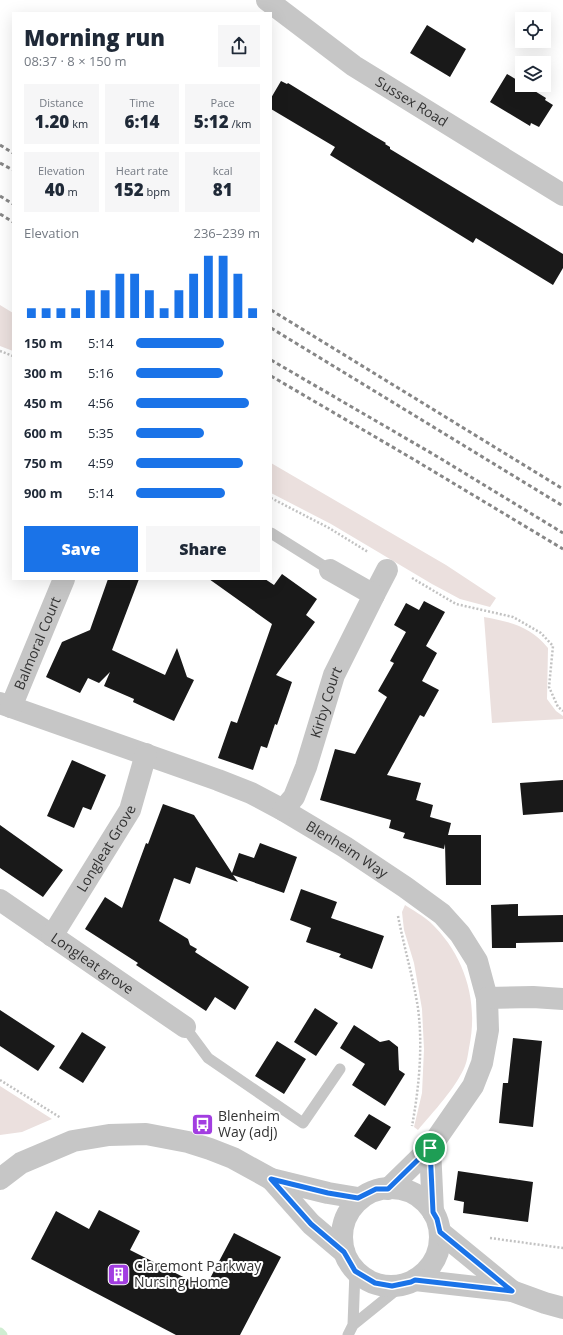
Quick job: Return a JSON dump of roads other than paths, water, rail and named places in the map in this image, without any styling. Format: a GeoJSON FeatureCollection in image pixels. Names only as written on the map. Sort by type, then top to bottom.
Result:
{"type":"FeatureCollection","features":[{"type":"Feature","properties":{"kind":"street","name":"Sussex Road"},"geometry":{"type":"LineString","coordinates":[[267,0],[354,66],[563,195]]}},
{"type":"Feature","properties":{"kind":"street"},"geometry":{"type":"LineString","coordinates":[[330,570],[374,595]]}},
{"type":"Feature","properties":{"kind":"street","name":"Kirby Court"},"geometry":{"type":"LineString","coordinates":[[282,810],[294,797],[306,767],[334,675],[387,570]]}},
{"type":"Feature","properties":{"kind":"street","name":"Balmoral Court"},"geometry":{"type":"LineString","coordinates":[[6,705],[64,580]]}},
{"type":"Feature","properties":{"kind":"street","name":"Blenheim Way"},"geometry":{"type":"LineString","coordinates":[[6,705],[146,754],[251,793],[345,847],[405,887],[442,914],[460,934],[476,961],[487,998],[488,1030],[482,1063],[473,1086],[430,1148],[388,1189]]}},
{"type":"Feature","properties":{"kind":"street","name":"Longleat Grove"},"geometry":{"type":"LineString","coordinates":[[52,936],[130,810],[146,754]]}},
{"type":"Feature","properties":{"kind":"street","name":"Longleat grove"},"geometry":{"type":"LineString","coordinates":[[0,900],[185,1027]]}},
{"type":"Feature","properties":{"kind":"street"},"geometry":{"type":"LineString","coordinates":[[487,998],[532,997],[563,999]]}},
{"type":"Feature","properties":{"kind":"street"},"geometry":{"type":"LineString","coordinates":[[0,1179],[22,1163],[73,1141],[109,1135],[146,1134],[188,1142],[233,1158],[271,1179],[328,1193],[358,1198]]}},
{"type":"Feature","properties":{"kind":"street"},"geometry":{"type":"LineString","coordinates":[[430,1148],[436,1222],[464,1250],[512,1291]]}},
{"type":"Feature","properties":{"kind":"street"},"geometry":{"type":"LineString","coordinates":[[271,1179],[311,1224],[344,1252],[355,1271],[375,1283],[392,1286],[410,1282],[512,1291],[563,1308]]}},
{"type":"Feature","properties":{"kind":"street"},"geometry":{"type":"LineString","coordinates":[[344,1252],[341,1233],[347,1214],[358,1198],[376,1189],[394,1188],[411,1193],[428,1204],[440,1236],[435,1255],[425,1272],[410,1282]]}},
{"type":"Feature","properties":{"kind":"lane"},"geometry":{"type":"LineString","coordinates":[[272,534],[330,570]]}},
{"type":"Feature","properties":{"kind":"lane"},"geometry":{"type":"LineString","coordinates":[[185,1027],[208,1058],[303,1123],[340,1070]]}},
{"type":"Feature","properties":{"kind":"lane"},"geometry":{"type":"LineString","coordinates":[[348,1335],[353,1325],[355,1271]]}},
{"type":"Feature","properties":{"kind":"lane"},"geometry":{"type":"LineString","coordinates":[[353,1325],[410,1282]]}},
{"type":"Feature","properties":{"kind":"waterway"},"geometry":{"type":"LineString","coordinates":[[0,1332],[3,1335]]}},
{"type":"Feature","properties":{"kind":"railway"},"geometry":{"type":"LineString","coordinates":[[0,145],[12,152]]}},
{"type":"Feature","properties":{"kind":"railway"},"geometry":{"type":"LineString","coordinates":[[0,163],[12,169]]}},
{"type":"Feature","properties":{"kind":"railway"},"geometry":{"type":"LineString","coordinates":[[0,196],[12,203]]}},
{"type":"Feature","properties":{"kind":"railway"},"geometry":{"type":"LineString","coordinates":[[0,214],[12,221]]}},
{"type":"Feature","properties":{"kind":"railway"},"geometry":{"type":"LineString","coordinates":[[272,311],[563,489]]}},
{"type":"Feature","properties":{"kind":"railway"},"geometry":{"type":"LineString","coordinates":[[272,329],[563,506]]}},
{"type":"Feature","properties":{"kind":"railway"},"geometry":{"type":"LineString","coordinates":[[272,361],[438,457],[563,533]]}},
{"type":"Feature","properties":{"kind":"railway"},"geometry":{"type":"LineString","coordinates":[[272,377],[563,549]]}},
{"type":"Feature","properties":{"kind":"place","name":"Blenheim Way (adj)"},"geometry":{"type":"Point","coordinates":[203,1124]}},
{"type":"Feature","properties":{"kind":"place","name":"Claremont Parkway Nursing Home"},"geometry":{"type":"Point","coordinates":[118,1274]}}]}
